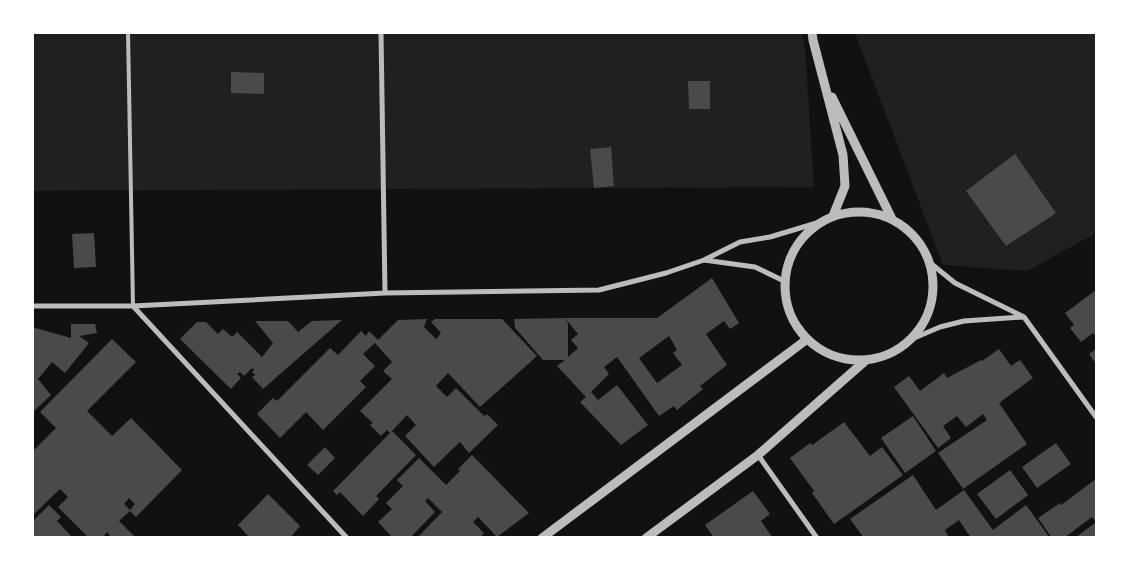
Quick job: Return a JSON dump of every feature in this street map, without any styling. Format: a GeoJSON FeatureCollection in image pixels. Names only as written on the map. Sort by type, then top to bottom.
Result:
{"type":"FeatureCollection","features":[{"type":"Feature","properties":{"kind":"street"},"geometry":{"type":"LineString","coordinates":[[381,32],[385,293]]}},
{"type":"Feature","properties":{"kind":"street"},"geometry":{"type":"LineString","coordinates":[[812,32],[843,155],[845,186],[833,216]]}},
{"type":"Feature","properties":{"kind":"street"},"geometry":{"type":"LineString","coordinates":[[825,81],[892,219]]}},
{"type":"Feature","properties":{"kind":"street"},"geometry":{"type":"LineString","coordinates":[[32,306],[134,306],[385,293],[599,290],[659,275],[704,260],[740,242],[770,237],[852,211],[863,211],[892,219],[915,237],[929,262],[933,291],[927,317],[912,339]]}},
{"type":"Feature","properties":{"kind":"street"},"geometry":{"type":"LineString","coordinates":[[820,222],[809,233],[796,252],[784,281],[788,306],[799,330],[806,340],[828,354],[865,361]]}},
{"type":"Feature","properties":{"kind":"street"},"geometry":{"type":"LineString","coordinates":[[704,260],[755,267],[784,281]]}},
{"type":"Feature","properties":{"kind":"street"},"geometry":{"type":"LineString","coordinates":[[929,262],[955,283],[1024,317],[1096,417]]}},
{"type":"Feature","properties":{"kind":"street"},"geometry":{"type":"LineString","coordinates":[[134,306],[347,538]]}},
{"type":"Feature","properties":{"kind":"street"},"geometry":{"type":"LineString","coordinates":[[646,538],[758,455],[865,361],[890,354],[912,339],[940,327],[964,321],[1024,317]]}},
{"type":"Feature","properties":{"kind":"street"},"geometry":{"type":"LineString","coordinates":[[542,538],[806,340]]}},
{"type":"Feature","properties":{"kind":"street"},"geometry":{"type":"LineString","coordinates":[[758,455],[817,538]]}},
{"type":"Feature","properties":{"kind":"lane"},"geometry":{"type":"LineString","coordinates":[[128,32],[134,306]]}},
{"type":"Feature","properties":{"kind":"shaded area"},"geometry":{"type":"Polygon","coordinates":[[[32,33],[802,33],[805,48],[814,187],[33,191],[32,33]]]}},
{"type":"Feature","properties":{"kind":"shaded area"},"geometry":{"type":"Polygon","coordinates":[[[855,33],[1096,33],[1096,233],[1027,271],[943,265],[855,33]]]}},
{"type":"Feature","properties":{"kind":"building"},"geometry":{"type":"Polygon","coordinates":[[[231,72],[264,73],[264,94],[231,93],[231,72]]]}},
{"type":"Feature","properties":{"kind":"building"},"geometry":{"type":"Polygon","coordinates":[[[688,81],[710,81],[710,109],[689,109],[688,81]]]}},
{"type":"Feature","properties":{"kind":"building"},"geometry":{"type":"Polygon","coordinates":[[[611,147],[614,186],[594,188],[590,149],[611,147]]]}},
{"type":"Feature","properties":{"kind":"building"},"geometry":{"type":"Polygon","coordinates":[[[1015,154],[1056,213],[1006,246],[966,191],[1015,154]]]}},
{"type":"Feature","properties":{"kind":"building"},"geometry":{"type":"Polygon","coordinates":[[[94,233],[96,267],[74,268],[72,234],[94,233]]]}},
{"type":"Feature","properties":{"kind":"building"},"geometry":{"type":"Polygon","coordinates":[[[712,278],[739,323],[730,329],[724,321],[706,334],[727,365],[700,386],[703,389],[677,410],[674,406],[659,416],[617,357],[604,367],[609,374],[591,392],[598,400],[617,385],[648,425],[621,445],[580,402],[586,397],[557,366],[565,360],[543,360],[515,328],[514,319],[565,318],[657,318],[712,278]],[[565,318],[568,323],[568,357],[578,348],[571,340],[578,334],[565,318]],[[669,336],[639,358],[657,383],[682,365],[673,353],[677,350],[669,336]]]}},
{"type":"Feature","properties":{"kind":"building"},"geometry":{"type":"Polygon","coordinates":[[[1096,290],[1096,337],[1093,333],[1081,342],[1070,328],[1074,325],[1065,313],[1096,290]]]}},
{"type":"Feature","properties":{"kind":"building"},"geometry":{"type":"Polygon","coordinates":[[[427,319],[424,327],[436,339],[441,333],[431,322],[435,319],[502,319],[537,356],[480,407],[448,373],[436,386],[447,397],[456,388],[484,416],[487,414],[498,425],[469,453],[460,442],[434,467],[405,436],[416,425],[407,415],[392,431],[416,455],[376,496],[379,499],[363,516],[340,492],[337,495],[333,491],[390,433],[387,430],[381,436],[370,425],[373,423],[360,411],[392,379],[383,371],[392,362],[375,343],[363,354],[375,366],[360,381],[366,387],[323,430],[306,412],[280,438],[257,414],[273,398],[277,401],[330,348],[338,355],[361,331],[366,336],[369,331],[378,340],[398,320],[427,319]]]}},
{"type":"Feature","properties":{"kind":"building"},"geometry":{"type":"Polygon","coordinates":[[[342,320],[263,389],[252,377],[255,375],[252,372],[254,370],[252,368],[244,376],[240,372],[237,374],[241,378],[231,389],[180,339],[197,322],[206,322],[218,334],[223,329],[232,337],[237,332],[262,357],[273,343],[255,321],[288,321],[298,332],[312,321],[342,320]]]}},
{"type":"Feature","properties":{"kind":"building"},"geometry":{"type":"Polygon","coordinates":[[[71,324],[95,324],[97,333],[79,336],[89,343],[65,373],[52,362],[38,379],[51,395],[32,413],[32,327],[71,338],[71,324]]]}},
{"type":"Feature","properties":{"kind":"building"},"geometry":{"type":"Polygon","coordinates":[[[112,339],[136,362],[87,411],[112,436],[131,418],[182,470],[136,517],[130,511],[119,521],[136,538],[112,538],[107,532],[102,538],[89,538],[58,507],[68,497],[60,489],[32,516],[32,452],[56,428],[40,412],[112,339]],[[129,498],[124,504],[130,510],[135,504],[129,498]]]}},
{"type":"Feature","properties":{"kind":"building"},"geometry":{"type":"Polygon","coordinates":[[[999,349],[1011,366],[1020,360],[1033,378],[999,403],[1027,444],[963,489],[938,453],[987,420],[983,414],[966,427],[957,416],[943,426],[951,438],[938,448],[894,387],[909,376],[920,391],[944,373],[947,378],[982,361],[999,349]]]}},
{"type":"Feature","properties":{"kind":"building"},"geometry":{"type":"Polygon","coordinates":[[[1096,349],[1096,364],[1089,354],[1096,349]]]}},
{"type":"Feature","properties":{"kind":"building"},"geometry":{"type":"Polygon","coordinates":[[[913,416],[936,451],[905,473],[881,438],[913,416]]]}},
{"type":"Feature","properties":{"kind":"building"},"geometry":{"type":"Polygon","coordinates":[[[844,422],[870,456],[882,447],[903,475],[834,524],[812,493],[814,491],[790,458],[844,422]]]}},
{"type":"Feature","properties":{"kind":"building"},"geometry":{"type":"Polygon","coordinates":[[[1056,443],[1071,464],[1037,488],[1022,467],[1056,443]]]}},
{"type":"Feature","properties":{"kind":"building"},"geometry":{"type":"Polygon","coordinates":[[[325,447],[335,458],[318,475],[307,465],[325,447]]]}},
{"type":"Feature","properties":{"kind":"building"},"geometry":{"type":"Polygon","coordinates":[[[472,455],[529,513],[497,537],[478,517],[473,522],[484,533],[480,538],[417,538],[442,512],[428,498],[425,501],[435,512],[410,538],[393,538],[378,522],[392,509],[386,503],[403,486],[397,480],[419,458],[446,485],[472,455]]]}},
{"type":"Feature","properties":{"kind":"building"},"geometry":{"type":"Polygon","coordinates":[[[1010,470],[1028,495],[996,519],[977,494],[1010,470]]]}},
{"type":"Feature","properties":{"kind":"building"},"geometry":{"type":"Polygon","coordinates":[[[913,475],[936,510],[964,490],[993,530],[1026,505],[1050,538],[971,538],[959,520],[945,530],[949,538],[864,538],[850,519],[913,475]]]}},
{"type":"Feature","properties":{"kind":"building"},"geometry":{"type":"Polygon","coordinates":[[[1096,479],[1096,522],[1092,517],[1064,538],[1052,538],[1038,518],[1060,503],[1061,505],[1096,479]]]}},
{"type":"Feature","properties":{"kind":"building"},"geometry":{"type":"Polygon","coordinates":[[[753,491],[770,514],[761,521],[773,538],[714,538],[705,525],[753,491]]]}},
{"type":"Feature","properties":{"kind":"building"},"geometry":{"type":"Polygon","coordinates":[[[268,494],[300,526],[290,538],[250,538],[238,525],[268,494]]]}},
{"type":"Feature","properties":{"kind":"building"},"geometry":{"type":"Polygon","coordinates":[[[49,505],[61,517],[57,521],[73,538],[32,538],[32,522],[49,505]]]}},
{"type":"Feature","properties":{"kind":"building"},"geometry":{"type":"Polygon","coordinates":[[[1096,522],[1096,538],[1075,538],[1096,522]]]}}]}
